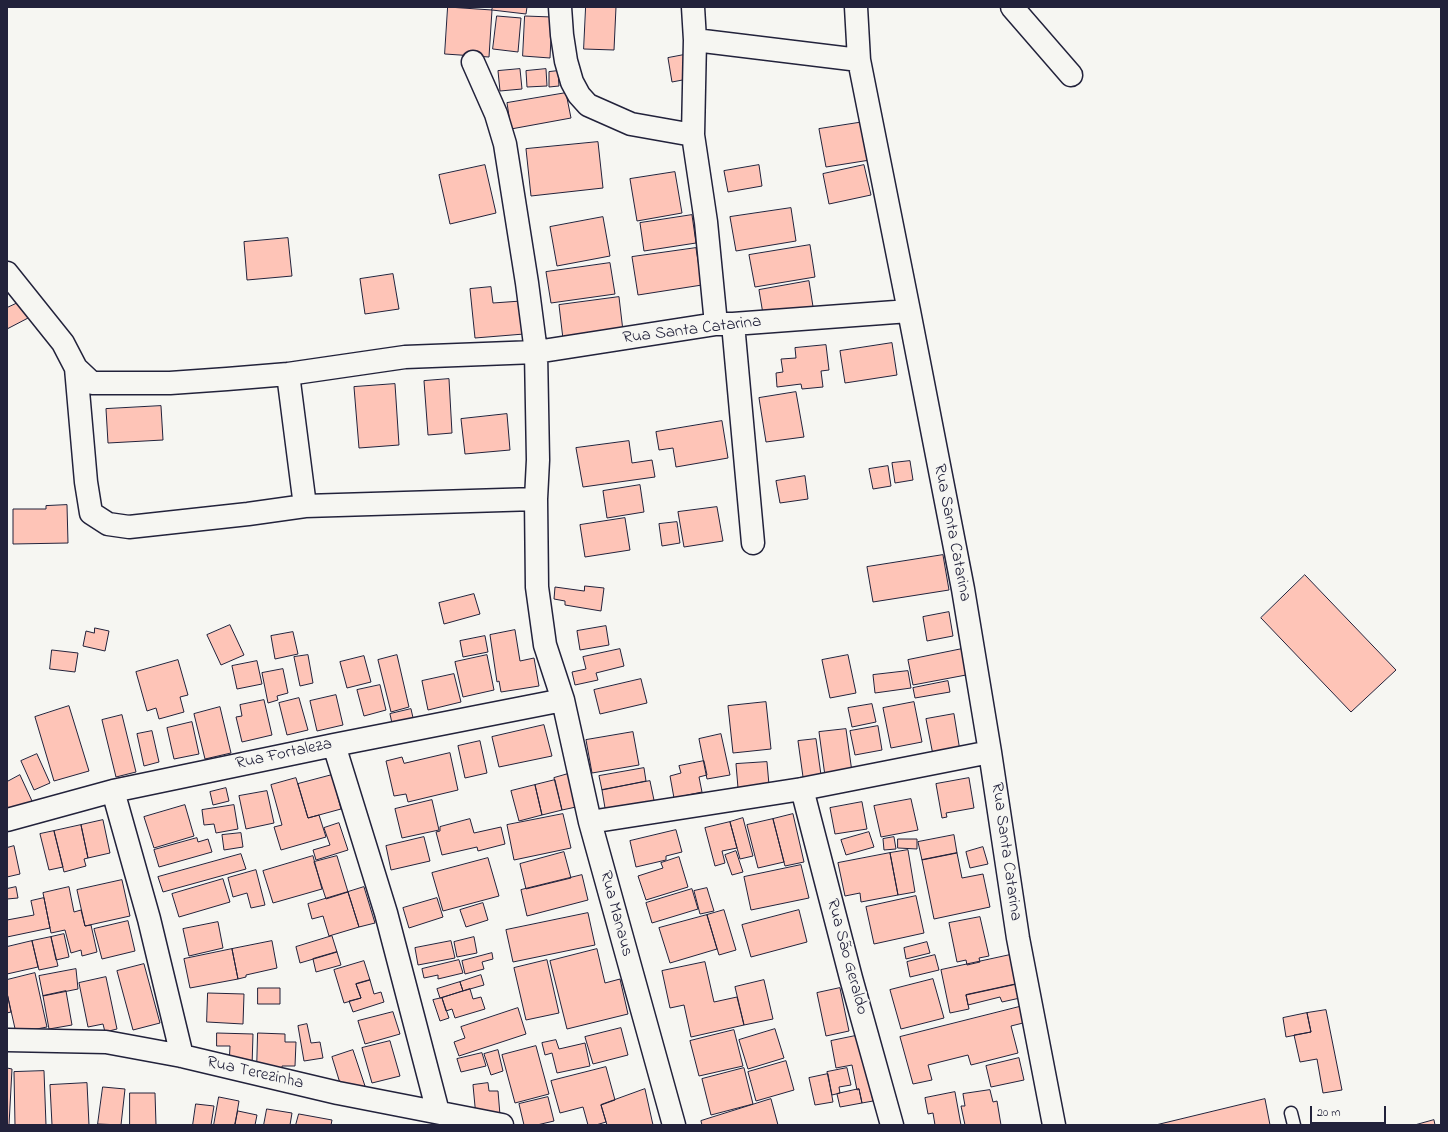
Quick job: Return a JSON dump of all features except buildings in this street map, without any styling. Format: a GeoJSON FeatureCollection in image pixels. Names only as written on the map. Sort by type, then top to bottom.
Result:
{"type":"FeatureCollection","features":[{"type":"Feature","properties":{"kind":"street"},"geometry":{"type":"LineString","coordinates":[[560,7],[563,42],[572,82],[579,95],[588,105],[631,124],[693,135]]}},
{"type":"Feature","properties":{"kind":"street"},"geometry":{"type":"LineString","coordinates":[[693,7],[695,40],[693,135],[706,222],[725,324],[753,543]]}},
{"type":"Feature","properties":{"kind":"street"},"geometry":{"type":"LineString","coordinates":[[856,7],[858,60],[909,311]]}},
{"type":"Feature","properties":{"kind":"street"},"geometry":{"type":"LineString","coordinates":[[1012,7],[1071,75]]}},
{"type":"Feature","properties":{"kind":"street"},"geometry":{"type":"LineString","coordinates":[[695,40],[858,60]]}},
{"type":"Feature","properties":{"kind":"street","name":"Rua Manaus"},"geometry":{"type":"LineString","coordinates":[[473,62],[496,114],[505,144],[523,253],[536,352],[538,460],[536,499],[537,587],[545,645],[563,700],[590,822],[674,1125]]}},
{"type":"Feature","properties":{"kind":"street"},"geometry":{"type":"LineString","coordinates":[[7,273],[63,343],[76,368],[86,482],[91,514],[108,524],[129,527],[305,506],[536,499]]}},
{"type":"Feature","properties":{"kind":"street","name":"Rua Santa Catarina"},"geometry":{"type":"LineString","coordinates":[[76,368],[92,383],[170,383],[288,374],[405,357],[536,352],[725,324],[909,311],[963,589],[990,752],[1018,938],[1054,1125]]}},
{"type":"Feature","properties":{"kind":"street"},"geometry":{"type":"LineString","coordinates":[[288,374],[305,506]]}},
{"type":"Feature","properties":{"kind":"street","name":"Rua Fortaleza"},"geometry":{"type":"LineString","coordinates":[[7,820],[113,791],[334,745],[563,700]]}},
{"type":"Feature","properties":{"kind":"street"},"geometry":{"type":"LineString","coordinates":[[334,745],[386,913],[438,1112]]}},
{"type":"Feature","properties":{"kind":"street"},"geometry":{"type":"LineString","coordinates":[[590,822],[802,789],[990,752]]}},
{"type":"Feature","properties":{"kind":"street","name":"Rua São Geraldo"},"geometry":{"type":"LineString","coordinates":[[802,789],[851,978],[892,1125]]}},
{"type":"Feature","properties":{"kind":"street"},"geometry":{"type":"LineString","coordinates":[[113,791],[149,919],[182,1056]]}},
{"type":"Feature","properties":{"kind":"street","name":"Rua Terezinha"},"geometry":{"type":"LineString","coordinates":[[7,1040],[106,1042],[182,1056],[338,1093],[502,1125]]}}]}
